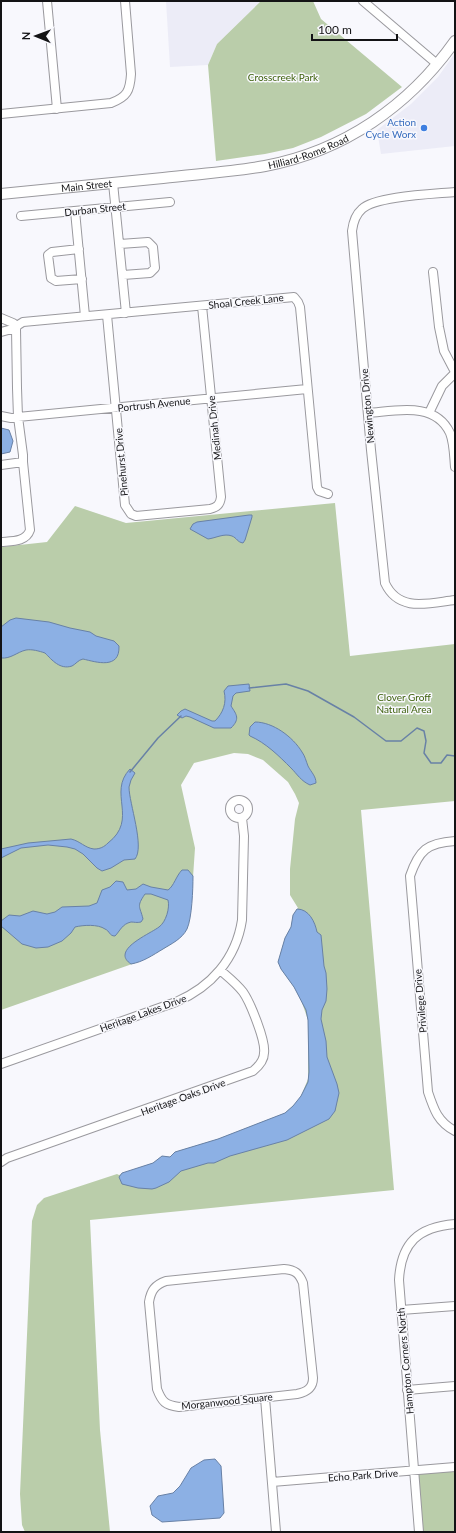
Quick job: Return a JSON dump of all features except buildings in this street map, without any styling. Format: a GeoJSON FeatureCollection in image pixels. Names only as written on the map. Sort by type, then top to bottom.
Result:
{"type":"FeatureCollection","features":[{"type":"Feature","properties":{"kind":"main road","name":"Hilliard-Rome Road"},"geometry":{"type":"LineString","coordinates":[[172,177],[245,170],[266,166],[299,158],[354,135],[385,114],[412,91],[455,41]]}},
{"type":"Feature","properties":{"kind":"main road","name":"Main Street"},"geometry":{"type":"LineString","coordinates":[[1,194],[172,177]]}},
{"type":"Feature","properties":{"kind":"street"},"geometry":{"type":"LineString","coordinates":[[47,1],[57,109]]}},
{"type":"Feature","properties":{"kind":"street"},"geometry":{"type":"LineString","coordinates":[[1,114],[111,103],[125,95],[130,85],[131,74],[125,1]]}},
{"type":"Feature","properties":{"kind":"street"},"geometry":{"type":"LineString","coordinates":[[363,1],[436,64]]}},
{"type":"Feature","properties":{"kind":"street"},"geometry":{"type":"LineString","coordinates":[[113,183],[126,313]]}},
{"type":"Feature","properties":{"kind":"street","name":"Newington Drive"},"geometry":{"type":"LineString","coordinates":[[455,192],[381,200],[369,204],[359,212],[354,221],[352,231],[383,575],[388,590],[394,597],[401,601],[419,604],[455,600]]}},
{"type":"Feature","properties":{"kind":"street","name":"Durban Street"},"geometry":{"type":"LineString","coordinates":[[21,216],[170,202]]}},
{"type":"Feature","properties":{"kind":"street"},"geometry":{"type":"LineString","coordinates":[[75,211],[86,316]]}},
{"type":"Feature","properties":{"kind":"street"},"geometry":{"type":"LineString","coordinates":[[120,244],[148,242],[153,247],[155,268],[153,271],[150,273],[123,275]]}},
{"type":"Feature","properties":{"kind":"street"},"geometry":{"type":"LineString","coordinates":[[79,249],[52,252],[48,255],[51,278],[53,280],[82,279]]}},
{"type":"Feature","properties":{"kind":"street"},"geometry":{"type":"LineString","coordinates":[[429,412],[442,386],[455,372],[444,351],[439,327],[432,272]]}},
{"type":"Feature","properties":{"kind":"street","name":"Shoal Creek Lane"},"geometry":{"type":"LineString","coordinates":[[1,332],[23,322],[294,297],[300,307],[317,487],[320,491],[328,494]]}},
{"type":"Feature","properties":{"kind":"street","name":"Medinah Drive"},"geometry":{"type":"LineString","coordinates":[[175,512],[210,509],[217,506],[221,497],[202,306]]}},
{"type":"Feature","properties":{"kind":"street","name":"Pinehurst Drive"},"geometry":{"type":"LineString","coordinates":[[107,315],[126,509],[130,514],[136,516],[175,512]]}},
{"type":"Feature","properties":{"kind":"street"},"geometry":{"type":"LineString","coordinates":[[1,318],[17,326],[18,418],[30,530],[24,539],[1,542]]}},
{"type":"Feature","properties":{"kind":"street","name":"Portrush Avenue"},"geometry":{"type":"LineString","coordinates":[[1,416],[18,418],[308,388]]}},
{"type":"Feature","properties":{"kind":"street"},"geometry":{"type":"LineString","coordinates":[[368,413],[410,409],[429,412],[441,421],[450,433],[455,467]]}},
{"type":"Feature","properties":{"kind":"street"},"geometry":{"type":"LineString","coordinates":[[1,465],[23,462]]}},
{"type":"Feature","properties":{"kind":"street","name":"Heritage Lakes Drive"},"geometry":{"type":"LineString","coordinates":[[1,1064],[176,1002],[201,989],[220,970],[234,949],[242,924],[244,836],[242,818]]}},
{"type":"Feature","properties":{"kind":"street","name":"Privilege Drive"},"geometry":{"type":"LineString","coordinates":[[455,841],[444,842],[427,848],[415,861],[410,876],[428,1092],[434,1110],[445,1126],[455,1131]]}},
{"type":"Feature","properties":{"kind":"street","name":"Heritage Oaks Drive"},"geometry":{"type":"LineString","coordinates":[[1,1162],[7,1158],[253,1071],[262,1060],[264,1053],[263,1039],[243,993],[233,980],[220,970]]}},
{"type":"Feature","properties":{"kind":"street","name":"Hampton Corners North"},"geometry":{"type":"LineString","coordinates":[[419,1532],[401,1310],[399,1280],[400,1268],[403,1254],[410,1242],[432,1228],[455,1224]]}},
{"type":"Feature","properties":{"kind":"street","name":"Morganwood Square"},"geometry":{"type":"LineString","coordinates":[[284,1269],[294,1270],[300,1275],[303,1283],[313,1382],[308,1390],[302,1393],[265,1398],[179,1407],[169,1406],[161,1399],[158,1389],[149,1302],[150,1292],[157,1285],[166,1281],[284,1269]]}},
{"type":"Feature","properties":{"kind":"street"},"geometry":{"type":"LineString","coordinates":[[401,1310],[455,1306]]}},
{"type":"Feature","properties":{"kind":"street"},"geometry":{"type":"LineString","coordinates":[[407,1390],[455,1386]]}},
{"type":"Feature","properties":{"kind":"street"},"geometry":{"type":"LineString","coordinates":[[265,1398],[276,1532]]}},
{"type":"Feature","properties":{"kind":"street","name":"Echo Park Drive"},"geometry":{"type":"LineString","coordinates":[[272,1482],[455,1467]]}},
{"type":"Feature","properties":{"kind":"shaded area"},"geometry":{"type":"Polygon","coordinates":[[[166,1],[261,1],[217,44],[208,65],[170,67],[166,1]]]}},
{"type":"Feature","properties":{"kind":"shaded area"},"geometry":{"type":"Polygon","coordinates":[[[455,53],[455,146],[381,154],[377,130],[411,104],[438,77],[455,53]]]}},
{"type":"Feature","properties":{"kind":"green space","name":"Crosscreek Park"},"geometry":{"type":"Polygon","coordinates":[[[261,1],[313,1],[321,19],[402,87],[366,114],[321,137],[293,148],[265,154],[216,161],[208,65],[217,44],[261,1]]]}},
{"type":"Feature","properties":{"kind":"green space","name":"Clover Groff Natural Area"},"geometry":{"type":"Polygon","coordinates":[[[335,503],[350,656],[455,644],[455,801],[361,810],[394,1190],[90,1220],[100,1430],[110,1532],[25,1532],[22,1525],[20,1494],[32,1221],[37,1205],[44,1198],[117,1174],[119,1175],[153,1163],[162,1156],[170,1157],[175,1152],[218,1139],[285,1113],[297,1102],[308,1079],[308,1020],[301,1000],[278,962],[285,938],[291,927],[293,915],[298,908],[290,895],[290,869],[295,819],[299,803],[288,782],[263,760],[248,754],[234,753],[194,763],[181,785],[195,848],[192,892],[187,929],[179,938],[151,956],[135,963],[1,1010],[1,547],[47,542],[75,506],[126,523],[335,503]]]}},
{"type":"Feature","properties":{"kind":"green space"},"geometry":{"type":"Polygon","coordinates":[[[455,1467],[455,1532],[419,1532],[414,1471],[455,1467]]]}},
{"type":"Feature","properties":{"kind":"water"},"geometry":{"type":"Polygon","coordinates":[[[1,428],[9,430],[13,441],[10,452],[1,454],[1,428]]]}},
{"type":"Feature","properties":{"kind":"water"},"geometry":{"type":"Polygon","coordinates":[[[252,515],[252,517],[243,543],[229,535],[208,539],[190,529],[193,524],[197,522],[252,515]]]}},
{"type":"Feature","properties":{"kind":"water"},"geometry":{"type":"Polygon","coordinates":[[[16,618],[49,622],[90,632],[96,636],[114,641],[119,646],[118,654],[116,659],[106,663],[83,659],[68,667],[57,664],[45,653],[33,650],[26,650],[5,658],[1,658],[1,627],[10,620],[16,618]]]}},
{"type":"Feature","properties":{"kind":"water"},"geometry":{"type":"Polygon","coordinates":[[[249,684],[250,691],[236,693],[233,696],[231,706],[237,719],[231,728],[214,728],[190,717],[186,716],[182,718],[177,715],[185,709],[215,721],[224,708],[224,691],[228,686],[249,684]]]}},
{"type":"Feature","properties":{"kind":"water"},"geometry":{"type":"Polygon","coordinates":[[[255,722],[269,725],[282,731],[298,746],[304,755],[316,783],[310,785],[304,782],[272,750],[249,735],[250,727],[255,722]]]}},
{"type":"Feature","properties":{"kind":"water"},"geometry":{"type":"Polygon","coordinates":[[[130,769],[135,773],[129,787],[138,845],[138,853],[135,859],[124,860],[111,868],[102,871],[75,849],[48,845],[21,848],[1,858],[1,849],[28,843],[71,839],[94,849],[105,846],[117,834],[121,825],[123,815],[121,787],[124,778],[130,769]]]}},
{"type":"Feature","properties":{"kind":"water"},"geometry":{"type":"Polygon","coordinates":[[[182,870],[188,870],[193,876],[191,911],[187,929],[182,936],[173,943],[140,962],[131,964],[126,959],[125,953],[134,943],[159,927],[164,922],[167,915],[168,900],[151,894],[145,894],[140,902],[140,909],[143,919],[141,922],[131,922],[125,924],[115,936],[102,927],[90,925],[78,926],[75,927],[62,941],[48,947],[36,948],[22,944],[1,926],[1,921],[9,915],[20,916],[33,911],[47,914],[55,912],[62,907],[89,906],[97,903],[102,890],[110,887],[116,881],[123,882],[127,890],[136,889],[143,884],[168,890],[182,870]]]}},
{"type":"Feature","properties":{"kind":"water"},"geometry":{"type":"Polygon","coordinates":[[[297,909],[305,911],[311,917],[317,932],[321,935],[327,989],[326,1001],[322,1010],[321,1019],[326,1041],[327,1057],[339,1093],[335,1111],[329,1119],[287,1140],[230,1156],[214,1163],[208,1163],[181,1171],[169,1182],[156,1188],[138,1188],[122,1184],[119,1177],[122,1173],[153,1163],[162,1156],[170,1157],[175,1152],[218,1139],[285,1113],[301,1096],[308,1082],[309,1072],[308,1020],[306,1010],[294,987],[281,969],[278,962],[285,938],[291,927],[293,915],[297,909]]]}},
{"type":"Feature","properties":{"kind":"water"},"geometry":{"type":"Polygon","coordinates":[[[215,1459],[221,1466],[224,1513],[220,1518],[162,1522],[152,1515],[150,1506],[158,1496],[173,1493],[180,1486],[191,1468],[204,1460],[215,1459]]]}},
{"type":"Feature","properties":{"kind":"waterway"},"geometry":{"type":"LineString","coordinates":[[249,688],[286,684],[308,691],[354,717],[386,741],[401,741],[417,728],[424,731],[426,741],[424,753],[431,763],[441,763],[447,755],[455,756]]}},
{"type":"Feature","properties":{"kind":"waterway"},"geometry":{"type":"LineString","coordinates":[[130,772],[158,738],[181,716]]}},
{"type":"Feature","properties":{"kind":"place","name":"Action Cycle Worx"},"geometry":{"type":"Point","coordinates":[424,128]}}]}
